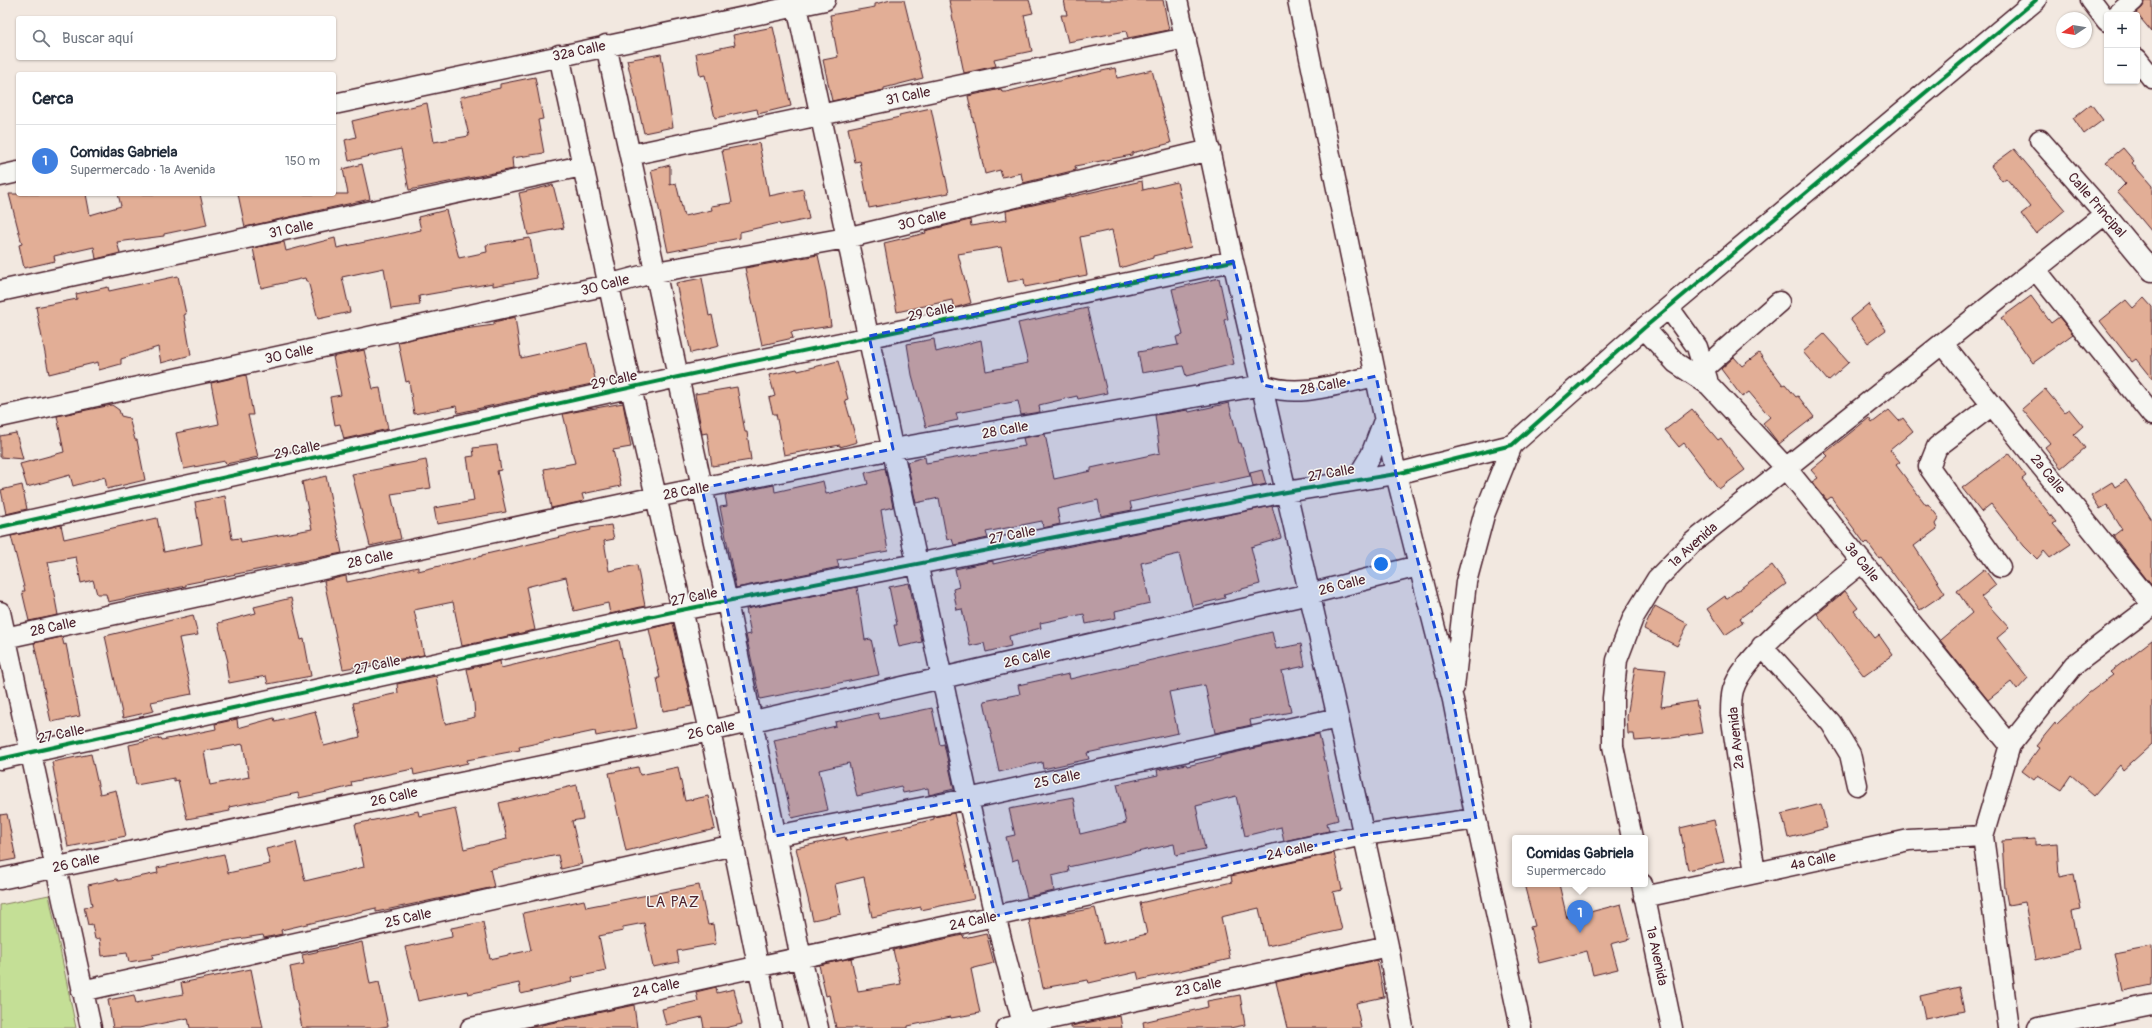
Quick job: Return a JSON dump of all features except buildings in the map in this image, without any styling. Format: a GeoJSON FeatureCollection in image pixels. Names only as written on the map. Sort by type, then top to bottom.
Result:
{"type":"FeatureCollection","features":[{"type":"Feature","properties":{"kind":"street","name":"32ª Calle"},"geometry":{"type":"LineString","coordinates":[[336,104],[606,45],[825,0]]}},
{"type":"Feature","properties":{"kind":"street"},"geometry":{"type":"LineString","coordinates":[[1176,0],[1186,38],[1233,261],[1263,385],[1338,718],[1388,946],[1404,1028]]}},
{"type":"Feature","properties":{"kind":"street"},"geometry":{"type":"LineString","coordinates":[[1298,0],[1396,474],[1453,700],[1476,819],[1521,1028]]}},
{"type":"Feature","properties":{"kind":"street"},"geometry":{"type":"LineString","coordinates":[[1453,700],[1466,582],[1484,515],[1512,445],[1644,328],[2036,0]]}},
{"type":"Feature","properties":{"kind":"street"},"geometry":{"type":"LineString","coordinates":[[2091,0],[2104,17]]}},
{"type":"Feature","properties":{"kind":"street"},"geometry":{"type":"LineString","coordinates":[[2120,12],[2134,0]]}},
{"type":"Feature","properties":{"kind":"street"},"geometry":{"type":"LineString","coordinates":[[797,6],[1018,1027]]}},
{"type":"Feature","properties":{"kind":"street","name":"31 Calle"},"geometry":{"type":"LineString","coordinates":[[630,155],[1186,38]]}},
{"type":"Feature","properties":{"kind":"street"},"geometry":{"type":"LineString","coordinates":[[606,45],[727,602],[801,958],[818,1028]]}},
{"type":"Feature","properties":{"kind":"street"},"geometry":{"type":"LineString","coordinates":[[559,55],[631,388],[710,731],[771,1028]]}},
{"type":"Feature","properties":{"kind":"street"},"geometry":{"type":"LineString","coordinates":[[2140,63],[2152,78]]}},
{"type":"Feature","properties":{"kind":"street","name":"Calle Principal"},"geometry":{"type":"LineString","coordinates":[[2040,140],[2105,214],[2152,271]]}},
{"type":"Feature","properties":{"kind":"street","name":"30 Calle"},"geometry":{"type":"LineString","coordinates":[[0,417],[608,285],[656,272],[846,238],[1210,150]]}},
{"type":"Feature","properties":{"kind":"street","name":"31 Calle"},"geometry":{"type":"LineString","coordinates":[[0,291],[582,166]]}},
{"type":"Feature","properties":{"kind":"street"},"geometry":{"type":"LineString","coordinates":[[0,176],[16,172]]}},
{"type":"Feature","properties":{"kind":"street","name":"1a Avenida"},"geometry":{"type":"LineString","coordinates":[[1631,835],[1613,746],[1613,698],[1617,660],[1633,618],[1657,579],[1693,542],[2105,214]]}},
{"type":"Feature","properties":{"kind":"street","name":"29 Calle"},"geometry":{"type":"LineString","coordinates":[[0,527],[678,377],[1233,261]]}},
{"type":"Feature","properties":{"kind":"street"},"geometry":{"type":"LineString","coordinates":[[2036,270],[2152,415]]}},
{"type":"Feature","properties":{"kind":"street"},"geometry":{"type":"LineString","coordinates":[[1706,377],[1779,302]]}},
{"type":"Feature","properties":{"kind":"street","name":"3a Calle"},"geometry":{"type":"LineString","coordinates":[[1669,308],[1697,347],[1706,377]]}},
{"type":"Feature","properties":{"kind":"street","name":"3a Calle"},"geometry":{"type":"LineString","coordinates":[[1644,328],[1676,363],[1706,377],[1786,468],[2010,745]]}},
{"type":"Feature","properties":{"kind":"street","name":"2a Calle"},"geometry":{"type":"LineString","coordinates":[[1943,344],[2152,605]]}},
{"type":"Feature","properties":{"kind":"street","name":"28 Calle"},"geometry":{"type":"LineString","coordinates":[[3,638],[656,497],[893,449],[1263,385],[1276,390],[1292,391],[1325,388],[1376,376]]}},
{"type":"Feature","properties":{"kind":"street"},"geometry":{"type":"LineString","coordinates":[[1992,405],[1937,448],[1929,467],[2000,567]]}},
{"type":"Feature","properties":{"kind":"street"},"geometry":{"type":"LineString","coordinates":[[1356,480],[1371,455],[1385,418]]}},
{"type":"Feature","properties":{"kind":"street","name":"27 Calle"},"geometry":{"type":"LineString","coordinates":[[0,758],[682,610],[1286,492],[1396,474],[1512,445]]}},
{"type":"Feature","properties":{"kind":"street","name":"2a Avenida"},"geometry":{"type":"LineString","coordinates":[[1755,873],[1731,714],[1733,690],[1742,671],[1762,646],[1862,562]]}},
{"type":"Feature","properties":{"kind":"street","name":"26 Calle"},"geometry":{"type":"LineString","coordinates":[[0,879],[751,722],[1309,594],[1418,566]]}},
{"type":"Feature","properties":{"kind":"street"},"geometry":{"type":"LineString","coordinates":[[2009,1028],[1983,836],[2010,745],[2074,665],[2152,605]]}},
{"type":"Feature","properties":{"kind":"street"},"geometry":{"type":"LineString","coordinates":[[0,612],[3,638],[30,752],[90,1028]]}},
{"type":"Feature","properties":{"kind":"street"},"geometry":{"type":"LineString","coordinates":[[1762,646],[1831,723],[1850,754],[1857,785]]}},
{"type":"Feature","properties":{"kind":"street","name":"25 Calle"},"geometry":{"type":"LineString","coordinates":[[775,836],[968,799],[1338,718]]}},
{"type":"Feature","properties":{"kind":"street","name":"24 Calle"},"geometry":{"type":"LineString","coordinates":[[471,1028],[801,958],[1363,835],[1476,819]]}},
{"type":"Feature","properties":{"kind":"street","name":"4a Calle"},"geometry":{"type":"LineString","coordinates":[[1643,890],[1755,873],[1909,840],[1983,836]]}},
{"type":"Feature","properties":{"kind":"street","name":"25 Calle"},"geometry":{"type":"LineString","coordinates":[[82,991],[734,845]]}},
{"type":"Feature","properties":{"kind":"street","name":"1a Avenida"},"geometry":{"type":"LineString","coordinates":[[1643,890],[1672,1028]]}},
{"type":"Feature","properties":{"kind":"street","name":"23 Calle"},"geometry":{"type":"LineString","coordinates":[[1018,1027],[1388,946]]}},
{"type":"Feature","properties":{"kind":"street"},"geometry":{"type":"LineString","coordinates":[[2038,1028],[2152,1005]]}},
{"type":"Feature","properties":{"kind":"highlighted area"},"geometry":{"type":"Polygon","coordinates":[[[1233,261],[1263,385],[1292,391],[1325,388],[1376,376],[1396,474],[1453,700],[1476,819],[1363,835],[995,916],[968,799],[775,836],[702,488],[893,449],[869,336],[1233,261]]]}},
{"type":"Feature","properties":{"kind":"green space"},"geometry":{"type":"Polygon","coordinates":[[[49,895],[76,1028],[0,1028],[0,905],[49,895]]]}},
{"type":"Feature","properties":{"kind":"cycle path"},"geometry":{"type":"LineString","coordinates":[[0,759],[681,610],[1286,492],[1396,474],[1512,445],[1644,328],[2036,0]]}},
{"type":"Feature","properties":{"kind":"cycle path"},"geometry":{"type":"LineString","coordinates":[[0,527],[678,377],[1233,261]]}},
{"type":"Feature","properties":{"kind":"place","name":"Comidas Gabriela"},"geometry":{"type":"Point","coordinates":[1580,933]}},
{"type":"Feature","properties":{"kind":"district","name":"LA PAZ"},"geometry":{"type":"Point","coordinates":[673,902]}}]}
